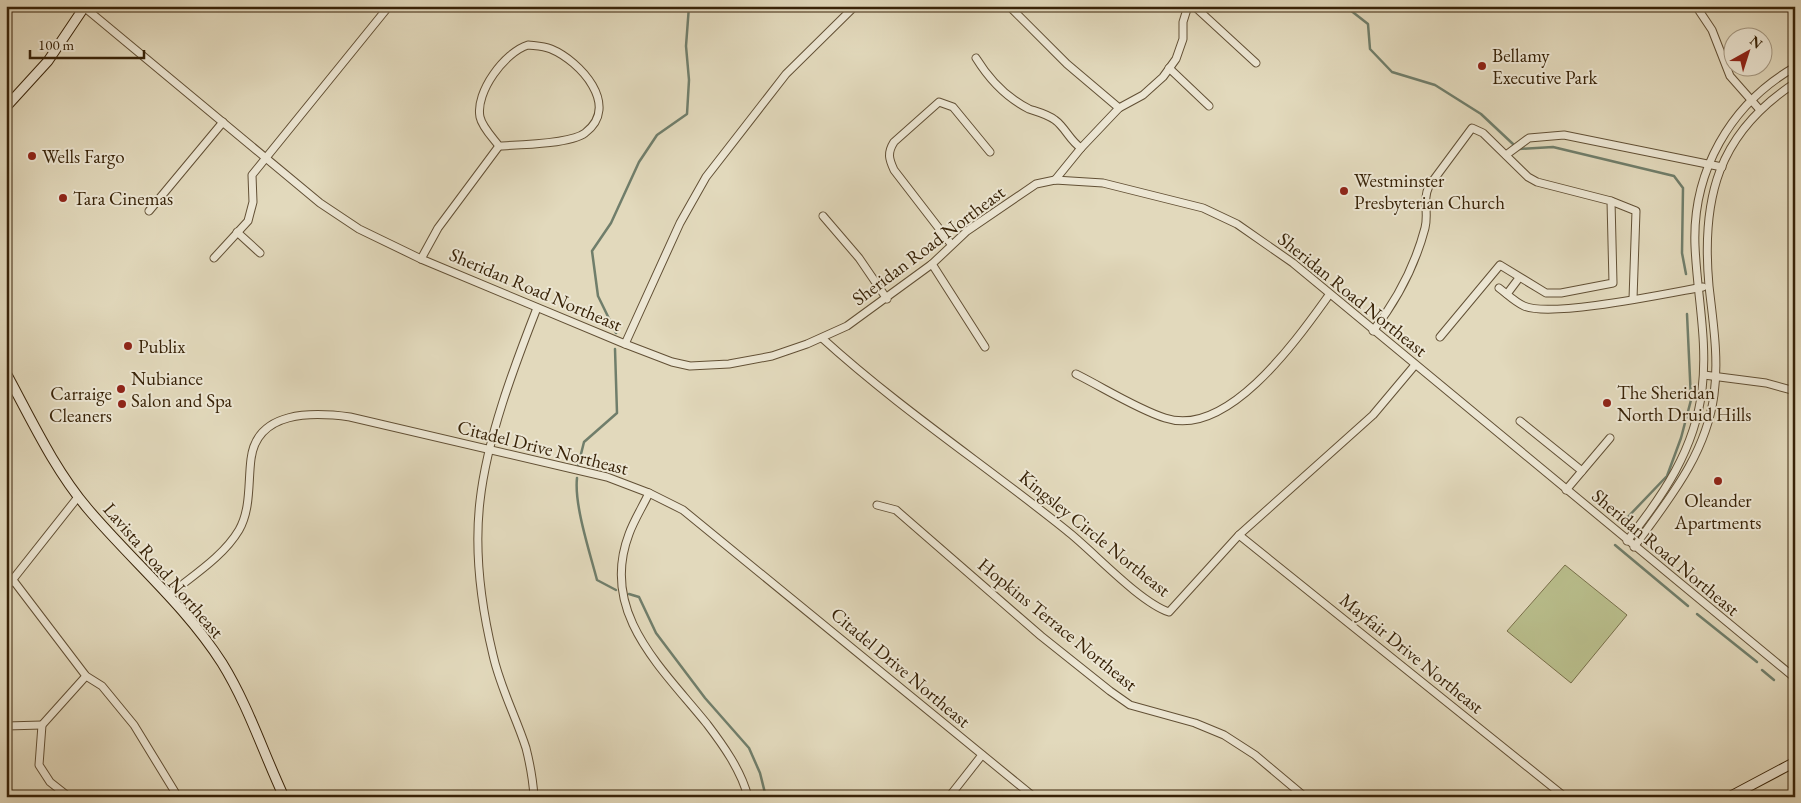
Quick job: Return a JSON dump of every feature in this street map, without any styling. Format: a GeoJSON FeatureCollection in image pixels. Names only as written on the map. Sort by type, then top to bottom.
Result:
{"type":"FeatureCollection","features":[{"type":"Feature","properties":{"kind":"main road"},"geometry":{"type":"LineString","coordinates":[[6,107],[48,61],[84,7]]}},
{"type":"Feature","properties":{"kind":"main road","name":"Lavista Road Northeast"},"geometry":{"type":"LineString","coordinates":[[6,373],[47,449],[78,497],[106,530],[169,595],[207,642],[237,690],[284,797]]}},
{"type":"Feature","properties":{"kind":"main road"},"geometry":{"type":"LineString","coordinates":[[1729,797],[1795,762]]}},
{"type":"Feature","properties":{"kind":"street"},"geometry":{"type":"LineString","coordinates":[[214,258],[248,221],[253,202],[252,175],[264,157],[389,6]]}},
{"type":"Feature","properties":{"kind":"street"},"geometry":{"type":"LineString","coordinates":[[625,344],[680,223],[706,177],[786,74],[855,6]]}},
{"type":"Feature","properties":{"kind":"street"},"geometry":{"type":"LineString","coordinates":[[1010,6],[1067,64],[1119,108]]}},
{"type":"Feature","properties":{"kind":"street"},"geometry":{"type":"LineString","coordinates":[[1055,180],[1081,148],[1119,108],[1143,95],[1170,68],[1176,59],[1183,39],[1183,22],[1188,6]]}},
{"type":"Feature","properties":{"kind":"street"},"geometry":{"type":"LineString","coordinates":[[1194,6],[1256,63]]}},
{"type":"Feature","properties":{"kind":"street"},"geometry":{"type":"LineString","coordinates":[[1696,6],[1712,30],[1730,76],[1760,110]]}},
{"type":"Feature","properties":{"kind":"street","name":"Sheridan Road Northeast"},"geometry":{"type":"LineString","coordinates":[[84,7],[331,212],[359,229],[421,259],[474,279],[537,308],[672,362],[690,366],[729,364],[772,356],[822,338],[847,326],[887,299],[932,264],[967,230],[1036,184],[1055,180],[1103,183],[1203,208],[1237,224],[1279,253],[1795,678]]}},
{"type":"Feature","properties":{"kind":"street"},"geometry":{"type":"LineString","coordinates":[[421,259],[438,228],[499,146],[566,140],[584,134],[592,127],[599,114],[600,103],[596,90],[586,76],[569,60],[552,49],[528,45],[512,53],[485,88],[480,98],[480,120],[499,146]]}},
{"type":"Feature","properties":{"kind":"street"},"geometry":{"type":"LineString","coordinates":[[976,58],[982,68],[1004,92],[1028,108],[1052,118],[1064,127],[1081,148]]}},
{"type":"Feature","properties":{"kind":"street"},"geometry":{"type":"LineString","coordinates":[[1627,541],[1660,499],[1678,469],[1696,418],[1704,375],[1704,338],[1695,246],[1696,213],[1701,184],[1708,163],[1725,132],[1751,102],[1780,75],[1795,67]]}},
{"type":"Feature","properties":{"kind":"street"},"geometry":{"type":"LineString","coordinates":[[1170,68],[1209,106]]}},
{"type":"Feature","properties":{"kind":"street"},"geometry":{"type":"LineString","coordinates":[[1634,547],[1684,479],[1698,452],[1712,404],[1715,376],[1715,335],[1707,240],[1708,214],[1722,167],[1736,139],[1760,110],[1795,83]]}},
{"type":"Feature","properties":{"kind":"street"},"geometry":{"type":"LineString","coordinates":[[951,244],[894,170],[889,160],[889,151],[894,142],[939,102],[953,107],[990,152]]}},
{"type":"Feature","properties":{"kind":"street"},"geometry":{"type":"LineString","coordinates":[[149,211],[222,122]]}},
{"type":"Feature","properties":{"kind":"street"},"geometry":{"type":"LineString","coordinates":[[1373,331],[1391,307],[1414,263],[1426,226],[1428,213],[1424,196],[1428,186],[1472,128],[1483,133],[1537,182],[1611,201],[1636,211],[1633,299]]}},
{"type":"Feature","properties":{"kind":"street"},"geometry":{"type":"LineString","coordinates":[[1506,155],[1529,138],[1564,134],[1722,167]]}},
{"type":"Feature","properties":{"kind":"street"},"geometry":{"type":"LineString","coordinates":[[1440,337],[1500,266],[1546,293],[1561,293],[1612,283],[1611,201]]}},
{"type":"Feature","properties":{"kind":"street"},"geometry":{"type":"LineString","coordinates":[[823,216],[858,258],[887,299]]}},
{"type":"Feature","properties":{"kind":"street"},"geometry":{"type":"LineString","coordinates":[[237,232],[260,253]]}},
{"type":"Feature","properties":{"kind":"street"},"geometry":{"type":"LineString","coordinates":[[932,264],[985,347]]}},
{"type":"Feature","properties":{"kind":"street"},"geometry":{"type":"LineString","coordinates":[[1507,294],[1519,278]]}},
{"type":"Feature","properties":{"kind":"street"},"geometry":{"type":"LineString","coordinates":[[1499,288],[1524,306],[1546,311],[1710,286]]}},
{"type":"Feature","properties":{"kind":"street"},"geometry":{"type":"LineString","coordinates":[[1076,374],[1166,418],[1184,421],[1202,419],[1234,401],[1272,368],[1330,295]]}},
{"type":"Feature","properties":{"kind":"street"},"geometry":{"type":"LineString","coordinates":[[534,797],[525,747],[493,658],[479,581],[479,503],[483,475],[511,375],[537,308]]}},
{"type":"Feature","properties":{"kind":"street","name":"Kingsley Circle Northeast"},"geometry":{"type":"LineString","coordinates":[[822,338],[906,409],[1013,488],[1161,609],[1170,612],[1239,535],[1373,415],[1415,366]]}},
{"type":"Feature","properties":{"kind":"street"},"geometry":{"type":"LineString","coordinates":[[1704,375],[1766,382],[1795,391]]}},
{"type":"Feature","properties":{"kind":"street","name":"Citadel Drive Northeast"},"geometry":{"type":"LineString","coordinates":[[169,595],[224,549],[239,529],[248,501],[251,458],[254,449],[261,434],[277,421],[300,415],[343,416],[491,450],[606,477],[649,493],[683,510],[699,521],[1034,797]]}},
{"type":"Feature","properties":{"kind":"street"},"geometry":{"type":"LineString","coordinates":[[1520,420],[1582,471]]}},
{"type":"Feature","properties":{"kind":"street"},"geometry":{"type":"LineString","coordinates":[[1566,490],[1610,438]]}},
{"type":"Feature","properties":{"kind":"street"},"geometry":{"type":"LineString","coordinates":[[649,493],[629,535],[623,557],[622,590],[625,610],[640,640],[725,750],[739,773],[748,797]]}},
{"type":"Feature","properties":{"kind":"street"},"geometry":{"type":"LineString","coordinates":[[6,588],[78,497]]}},
{"type":"Feature","properties":{"kind":"street","name":"Hopkins Terrace Northeast"},"geometry":{"type":"LineString","coordinates":[[877,505],[896,510],[1041,636],[1130,705],[1194,723],[1224,735],[1255,755],[1305,797]]}},
{"type":"Feature","properties":{"kind":"street","name":"Mayfair Drive Northeast"},"geometry":{"type":"LineString","coordinates":[[1239,535],[1565,797]]}},
{"type":"Feature","properties":{"kind":"street"},"geometry":{"type":"LineString","coordinates":[[12,580],[86,676],[102,686],[134,725],[178,797]]}},
{"type":"Feature","properties":{"kind":"street"},"geometry":{"type":"LineString","coordinates":[[69,797],[50,782],[40,765],[42,725],[86,676]]}},
{"type":"Feature","properties":{"kind":"street"},"geometry":{"type":"LineString","coordinates":[[6,726],[42,725]]}},
{"type":"Feature","properties":{"kind":"street"},"geometry":{"type":"LineString","coordinates":[[949,797],[982,755]]}},
{"type":"Feature","properties":{"kind":"green space"},"geometry":{"type":"Polygon","coordinates":[[[1565,565],[1627,615],[1571,683],[1507,631],[1565,565]]]}},
{"type":"Feature","properties":{"kind":"waterway"},"geometry":{"type":"LineString","coordinates":[[616,333],[598,296],[592,251],[611,223],[639,162],[657,135],[687,114],[689,80],[686,46],[689,6]]}},
{"type":"Feature","properties":{"kind":"waterway"},"geometry":{"type":"LineString","coordinates":[[1345,6],[1368,24],[1370,49],[1392,72],[1435,85],[1481,114],[1513,144]]}},
{"type":"Feature","properties":{"kind":"waterway"},"geometry":{"type":"LineString","coordinates":[[1519,149],[1553,147],[1674,176],[1683,188],[1682,253],[1686,274]]}},
{"type":"Feature","properties":{"kind":"waterway"},"geometry":{"type":"LineString","coordinates":[[1624,521],[1667,476],[1681,438],[1691,400],[1687,314]]}},
{"type":"Feature","properties":{"kind":"waterway"},"geometry":{"type":"LineString","coordinates":[[578,466],[584,442],[617,413],[615,349]]}},
{"type":"Feature","properties":{"kind":"waterway"},"geometry":{"type":"LineString","coordinates":[[577,478],[580,515],[597,580],[616,590]]}},
{"type":"Feature","properties":{"kind":"waterway"},"geometry":{"type":"LineString","coordinates":[[1615,545],[1688,606]]}},
{"type":"Feature","properties":{"kind":"waterway"},"geometry":{"type":"LineString","coordinates":[[629,594],[639,597],[656,633],[705,698],[749,748],[760,773],[766,797]]}},
{"type":"Feature","properties":{"kind":"waterway"},"geometry":{"type":"LineString","coordinates":[[1697,614],[1757,662]]}},
{"type":"Feature","properties":{"kind":"waterway"},"geometry":{"type":"LineString","coordinates":[[1762,670],[1774,680]]}},
{"type":"Feature","properties":{"kind":"place","name":"Bellamy Executive Park"},"geometry":{"type":"Point","coordinates":[1482,66]}},
{"type":"Feature","properties":{"kind":"place","name":"Wells Fargo"},"geometry":{"type":"Point","coordinates":[32,156]}},
{"type":"Feature","properties":{"kind":"place","name":"Westminster Presbyterian Church"},"geometry":{"type":"Point","coordinates":[1344,191]}},
{"type":"Feature","properties":{"kind":"place","name":"Tara Cinemas"},"geometry":{"type":"Point","coordinates":[63,198]}},
{"type":"Feature","properties":{"kind":"place","name":"Publix"},"geometry":{"type":"Point","coordinates":[128,346]}},
{"type":"Feature","properties":{"kind":"place","name":"Nubiance Salon and Spa"},"geometry":{"type":"Point","coordinates":[121,389]}},
{"type":"Feature","properties":{"kind":"place","name":"The Sheridan North Druid Hills"},"geometry":{"type":"Point","coordinates":[1607,403]}},
{"type":"Feature","properties":{"kind":"place","name":"Carraige Cleaners"},"geometry":{"type":"Point","coordinates":[122,404]}},
{"type":"Feature","properties":{"kind":"place","name":"Oleander Apartments"},"geometry":{"type":"Point","coordinates":[1718,481]}}]}
